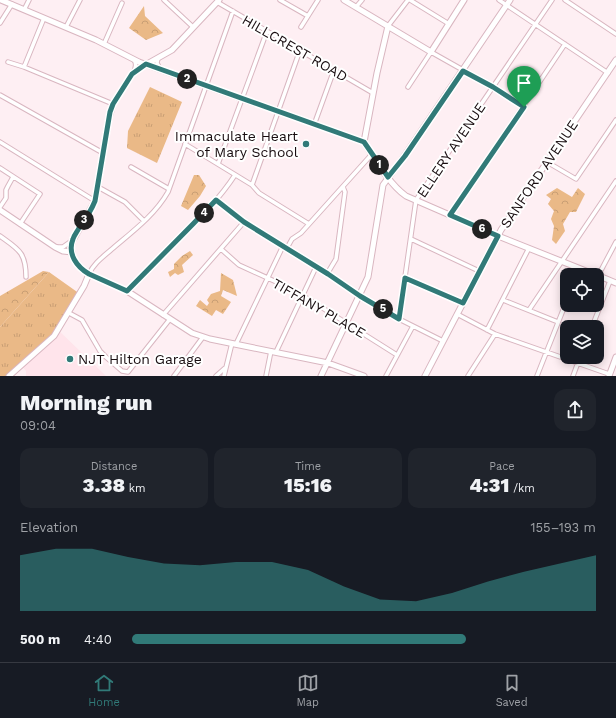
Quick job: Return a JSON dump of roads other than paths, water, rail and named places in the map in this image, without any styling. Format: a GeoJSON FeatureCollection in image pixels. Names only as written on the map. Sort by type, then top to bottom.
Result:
{"type":"FeatureCollection","features":[{"type":"Feature","properties":{"kind":"street"},"geometry":{"type":"LineString","coordinates":[[1,0],[66,27],[133,59],[364,142],[388,177],[399,191],[406,196],[498,236],[579,268]]}},
{"type":"Feature","properties":{"kind":"street"},"geometry":{"type":"LineString","coordinates":[[24,10],[29,0]]}},
{"type":"Feature","properties":{"kind":"street"},"geometry":{"type":"LineString","coordinates":[[66,27],[80,0]]}},
{"type":"Feature","properties":{"kind":"street"},"geometry":{"type":"LineString","coordinates":[[164,0],[193,27]]}},
{"type":"Feature","properties":{"kind":"street"},"geometry":{"type":"LineString","coordinates":[[280,0],[308,16]]}},
{"type":"Feature","properties":{"kind":"street"},"geometry":{"type":"LineString","coordinates":[[301,27],[318,0]]}},
{"type":"Feature","properties":{"kind":"street"},"geometry":{"type":"LineString","coordinates":[[344,0],[463,71],[493,87],[524,107]]}},
{"type":"Feature","properties":{"kind":"street"},"geometry":{"type":"LineString","coordinates":[[356,7],[362,0]]}},
{"type":"Feature","properties":{"kind":"street"},"geometry":{"type":"LineString","coordinates":[[364,142],[388,26],[409,0],[449,24]]}},
{"type":"Feature","properties":{"kind":"street"},"geometry":{"type":"LineString","coordinates":[[408,87],[464,0]]}},
{"type":"Feature","properties":{"kind":"street"},"geometry":{"type":"LineString","coordinates":[[499,0],[608,72]]}},
{"type":"Feature","properties":{"kind":"street"},"geometry":{"type":"LineString","coordinates":[[321,376],[368,277],[383,185],[405,156],[510,0]]}},
{"type":"Feature","properties":{"kind":"street","name":"ELLERY AVENUE"},"geometry":{"type":"LineString","coordinates":[[399,319],[416,200],[552,0]]}},
{"type":"Feature","properties":{"kind":"street"},"geometry":{"type":"LineString","coordinates":[[565,0],[616,34]]}},
{"type":"Feature","properties":{"kind":"street"},"geometry":{"type":"LineString","coordinates":[[132,74],[146,64],[172,50],[218,1]]}},
{"type":"Feature","properties":{"kind":"street","name":"HILLCREST ROAD"},"geometry":{"type":"LineString","coordinates":[[218,1],[373,93]]}},
{"type":"Feature","properties":{"kind":"street"},"geometry":{"type":"LineString","coordinates":[[104,44],[122,2]]}},
{"type":"Feature","properties":{"kind":"street"},"geometry":{"type":"LineString","coordinates":[[0,23],[12,4]]}},
{"type":"Feature","properties":{"kind":"street"},"geometry":{"type":"LineString","coordinates":[[9,376],[54,336],[69,313],[94,264],[144,221],[163,201],[170,189],[233,11]]}},
{"type":"Feature","properties":{"kind":"street"},"geometry":{"type":"LineString","coordinates":[[24,67],[44,18]]}},
{"type":"Feature","properties":{"kind":"street"},"geometry":{"type":"LineString","coordinates":[[218,164],[267,31]]}},
{"type":"Feature","properties":{"kind":"street"},"geometry":{"type":"LineString","coordinates":[[450,215],[565,44]]}},
{"type":"Feature","properties":{"kind":"street"},"geometry":{"type":"LineString","coordinates":[[252,185],[300,50]]}},
{"type":"Feature","properties":{"kind":"street"},"geometry":{"type":"LineString","coordinates":[[158,58],[157,63],[160,69]]}},
{"type":"Feature","properties":{"kind":"street"},"geometry":{"type":"LineString","coordinates":[[55,247],[63,247],[72,240],[95,201],[109,118],[113,104],[135,69],[136,65],[133,59]]}},
{"type":"Feature","properties":{"kind":"street","name":"SANFORD AVENUE"},"geometry":{"type":"LineString","coordinates":[[425,376],[498,236],[616,60]]}},
{"type":"Feature","properties":{"kind":"street"},"geometry":{"type":"LineString","coordinates":[[8,62],[24,67],[113,104]]}},
{"type":"Feature","properties":{"kind":"street"},"geometry":{"type":"LineString","coordinates":[[314,124],[334,70]]}},
{"type":"Feature","properties":{"kind":"street"},"geometry":{"type":"LineString","coordinates":[[0,95],[103,153]]}},
{"type":"Feature","properties":{"kind":"street"},"geometry":{"type":"LineString","coordinates":[[547,162],[576,179],[616,120]]}},
{"type":"Feature","properties":{"kind":"street"},"geometry":{"type":"LineString","coordinates":[[0,142],[95,201]]}},
{"type":"Feature","properties":{"kind":"street"},"geometry":{"type":"LineString","coordinates":[[185,144],[252,185],[259,193],[309,224]]}},
{"type":"Feature","properties":{"kind":"street"},"geometry":{"type":"LineString","coordinates":[[287,248],[292,239],[301,233],[372,154]]}},
{"type":"Feature","properties":{"kind":"street"},"geometry":{"type":"LineString","coordinates":[[131,167],[170,189]]}},
{"type":"Feature","properties":{"kind":"street"},"geometry":{"type":"LineString","coordinates":[[0,168],[40,194],[20,224]]}},
{"type":"Feature","properties":{"kind":"street"},"geometry":{"type":"LineString","coordinates":[[127,291],[216,200],[226,189],[235,175]]}},
{"type":"Feature","properties":{"kind":"street"},"geometry":{"type":"LineString","coordinates":[[13,177],[6,190],[6,198],[0,209],[55,247],[63,251],[72,252]]}},
{"type":"Feature","properties":{"kind":"street"},"geometry":{"type":"LineString","coordinates":[[529,310],[616,181]]}},
{"type":"Feature","properties":{"kind":"street"},"geometry":{"type":"LineString","coordinates":[[98,187],[125,202],[144,221]]}},
{"type":"Feature","properties":{"kind":"street"},"geometry":{"type":"LineString","coordinates":[[328,274],[336,259],[344,192],[343,187]]}},
{"type":"Feature","properties":{"kind":"street"},"geometry":{"type":"LineString","coordinates":[[216,200],[244,222],[328,274],[360,296],[399,319],[443,341]]}},
{"type":"Feature","properties":{"kind":"street"},"geometry":{"type":"LineString","coordinates":[[163,315],[244,222]]}},
{"type":"Feature","properties":{"kind":"street"},"geometry":{"type":"LineString","coordinates":[[0,236],[15,246],[24,256],[26,277]]}},
{"type":"Feature","properties":{"kind":"street"},"geometry":{"type":"LineString","coordinates":[[411,239],[480,271]]}},
{"type":"Feature","properties":{"kind":"street"},"geometry":{"type":"LineString","coordinates":[[72,240],[72,252],[75,261],[89,274],[127,291],[192,333],[234,344],[328,363],[364,376]]}},
{"type":"Feature","properties":{"kind":"street"},"geometry":{"type":"LineString","coordinates":[[601,268],[616,242]]}},
{"type":"Feature","properties":{"kind":"street"},"geometry":{"type":"LineString","coordinates":[[224,376],[225,368],[234,344],[283,246]]}},
{"type":"Feature","properties":{"kind":"street","name":"TIFFANY PLACE"},"geometry":{"type":"LineString","coordinates":[[221,248],[239,265],[294,290],[397,355]]}},
{"type":"Feature","properties":{"kind":"street"},"geometry":{"type":"LineString","coordinates":[[487,330],[529,248]]}},
{"type":"Feature","properties":{"kind":"street"},"geometry":{"type":"LineString","coordinates":[[266,376],[273,352],[316,267]]}},
{"type":"Feature","properties":{"kind":"street"},"geometry":{"type":"LineString","coordinates":[[405,278],[463,303]]}},
{"type":"Feature","properties":{"kind":"street"},"geometry":{"type":"LineString","coordinates":[[604,279],[616,283]]}},
{"type":"Feature","properties":{"kind":"street"},"geometry":{"type":"LineString","coordinates":[[595,320],[610,281]]}},
{"type":"Feature","properties":{"kind":"street"},"geometry":{"type":"LineString","coordinates":[[503,300],[558,322]]}},
{"type":"Feature","properties":{"kind":"street"},"geometry":{"type":"LineString","coordinates":[[537,376],[562,312]]}},
{"type":"Feature","properties":{"kind":"street"},"geometry":{"type":"LineString","coordinates":[[69,313],[82,320],[100,351],[118,368],[125,372],[128,372],[170,319]]}},
{"type":"Feature","properties":{"kind":"street"},"geometry":{"type":"LineString","coordinates":[[457,314],[495,334],[560,357]]}},
{"type":"Feature","properties":{"kind":"street"},"geometry":{"type":"LineString","coordinates":[[386,376],[413,326]]}},
{"type":"Feature","properties":{"kind":"street"},"geometry":{"type":"LineString","coordinates":[[468,376],[495,334]]}},
{"type":"Feature","properties":{"kind":"street"},"geometry":{"type":"LineString","coordinates":[[174,376],[203,337]]}},
{"type":"Feature","properties":{"kind":"street"},"geometry":{"type":"LineString","coordinates":[[581,364],[609,375],[616,357]]}},
{"type":"Feature","properties":{"kind":"street"},"geometry":{"type":"LineString","coordinates":[[573,376],[578,364]]}},
{"type":"Feature","properties":{"kind":"street"},"geometry":{"type":"LineString","coordinates":[[216,376],[225,368]]}},
{"type":"Feature","properties":{"kind":"place","name":"Immaculate Heart of Mary School"},"geometry":{"type":"Point","coordinates":[306,144]}},
{"type":"Feature","properties":{"kind":"place","name":"NJT Hilton Garage"},"geometry":{"type":"Point","coordinates":[70,359]}}]}
